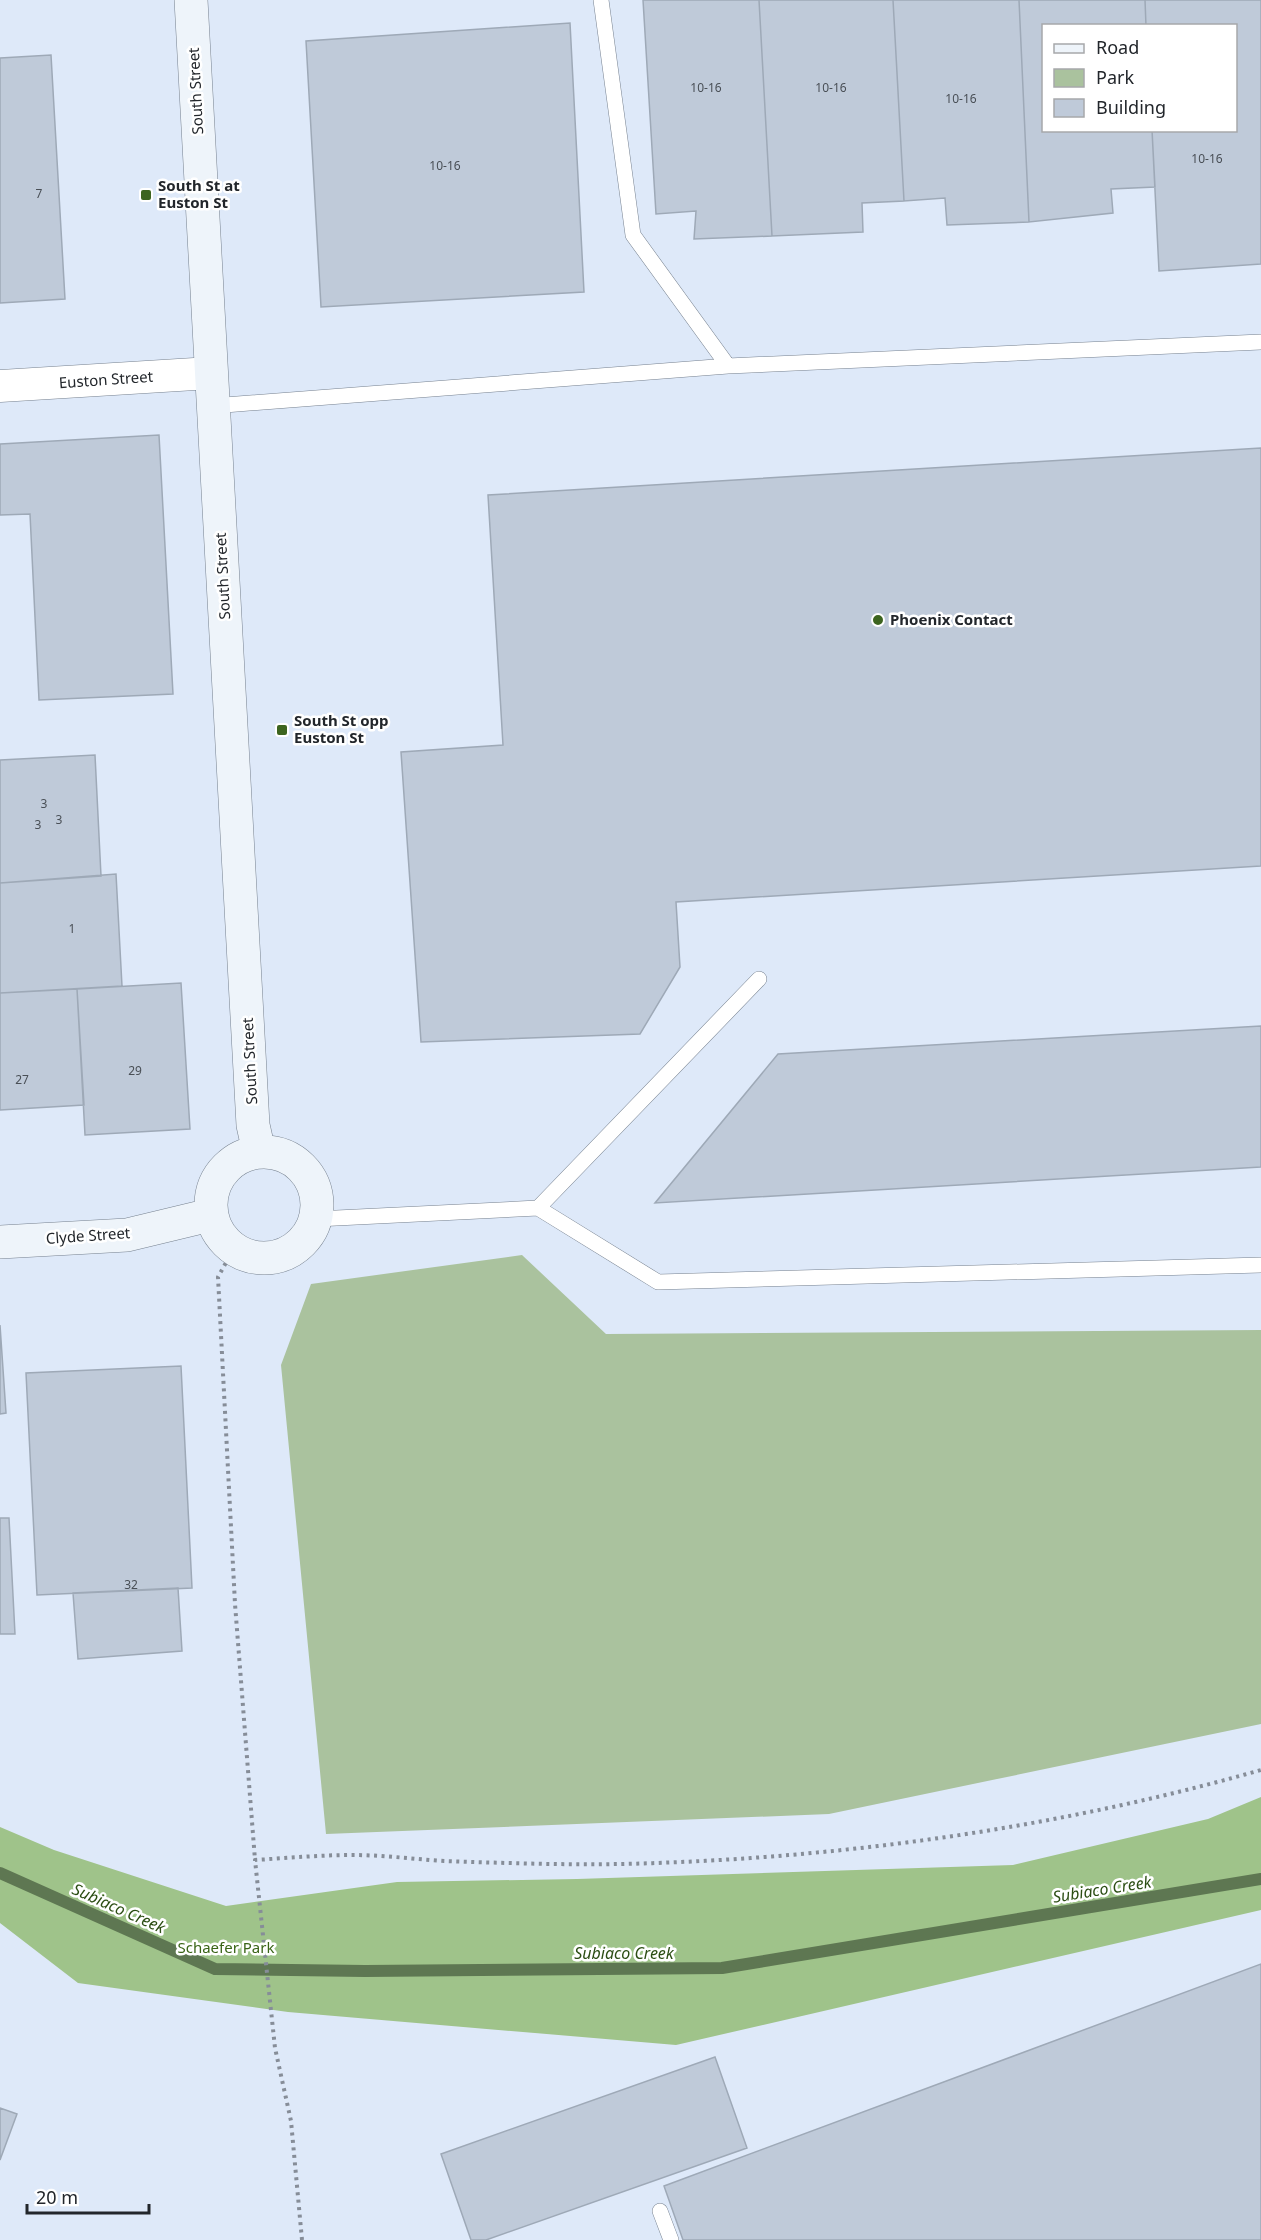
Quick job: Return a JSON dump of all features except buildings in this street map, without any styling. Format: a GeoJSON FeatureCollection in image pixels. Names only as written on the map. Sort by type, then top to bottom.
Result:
{"type":"FeatureCollection","features":[{"type":"Feature","properties":{"kind":"street","name":"South Street"},"geometry":{"type":"LineString","coordinates":[[191,0],[253,1125],[259,1152]]}},
{"type":"Feature","properties":{"kind":"street","name":"Euston Street"},"geometry":{"type":"LineString","coordinates":[[0,386],[211,373]]}},
{"type":"Feature","properties":{"kind":"street"},"geometry":{"type":"LineString","coordinates":[[259,1152],[278,1154],[302,1167],[312,1183],[317,1200],[316,1219],[312,1230],[289,1254],[271,1259],[257,1258],[233,1250],[220,1236],[210,1215],[211,1195],[223,1171],[237,1159],[259,1152]]}},
{"type":"Feature","properties":{"kind":"street","name":"Clyde Street"},"geometry":{"type":"LineString","coordinates":[[0,1242],[127,1235],[210,1215]]}},
{"type":"Feature","properties":{"kind":"lane"},"geometry":{"type":"LineString","coordinates":[[601,0],[633,235],[728,366]]}},
{"type":"Feature","properties":{"kind":"lane"},"geometry":{"type":"LineString","coordinates":[[212,406],[728,366],[1261,342]]}},
{"type":"Feature","properties":{"kind":"lane"},"geometry":{"type":"LineString","coordinates":[[538,1208],[759,979]]}},
{"type":"Feature","properties":{"kind":"lane"},"geometry":{"type":"LineString","coordinates":[[316,1219],[538,1208],[658,1282],[1261,1265]]}},
{"type":"Feature","properties":{"kind":"lane"},"geometry":{"type":"LineString","coordinates":[[660,2211],[671,2240]]}},
{"type":"Feature","properties":{"kind":"path"},"geometry":{"type":"LineString","coordinates":[[233,1250],[218,1277],[235,1604],[255,1860],[275,2049],[291,2121],[302,2240]]}},
{"type":"Feature","properties":{"kind":"path"},"geometry":{"type":"LineString","coordinates":[[255,1860],[352,1855],[538,1864],[621,1864],[790,1856],[986,1831],[1108,1808],[1261,1770]]}},
{"type":"Feature","properties":{"kind":"green space"},"geometry":{"type":"Polygon","coordinates":[[[522,1255],[606,1334],[1261,1330],[1261,1724],[829,1814],[326,1834],[281,1365],[311,1284],[522,1255]]]}},
{"type":"Feature","properties":{"kind":"green space","name":"Schaefer Park"},"geometry":{"type":"Polygon","coordinates":[[[1261,1797],[1261,1910],[676,2045],[288,2012],[78,1983],[0,1923],[0,1827],[54,1850],[226,1906],[397,1882],[577,1879],[1013,1865],[1208,1819],[1261,1797]]]}},
{"type":"Feature","properties":{"kind":"waterway","name":"Subiaco Creek"},"geometry":{"type":"LineString","coordinates":[[0,1873],[215,1969],[365,1971],[722,1968],[1261,1879]]}},
{"type":"Feature","properties":{"kind":"place","name":"South St at Euston St"},"geometry":{"type":"Point","coordinates":[146,195]}},
{"type":"Feature","properties":{"kind":"place","name":"Phoenix Contact"},"geometry":{"type":"Point","coordinates":[878,620]}},
{"type":"Feature","properties":{"kind":"place","name":"South St opp Euston St"},"geometry":{"type":"Point","coordinates":[282,730]}}]}
